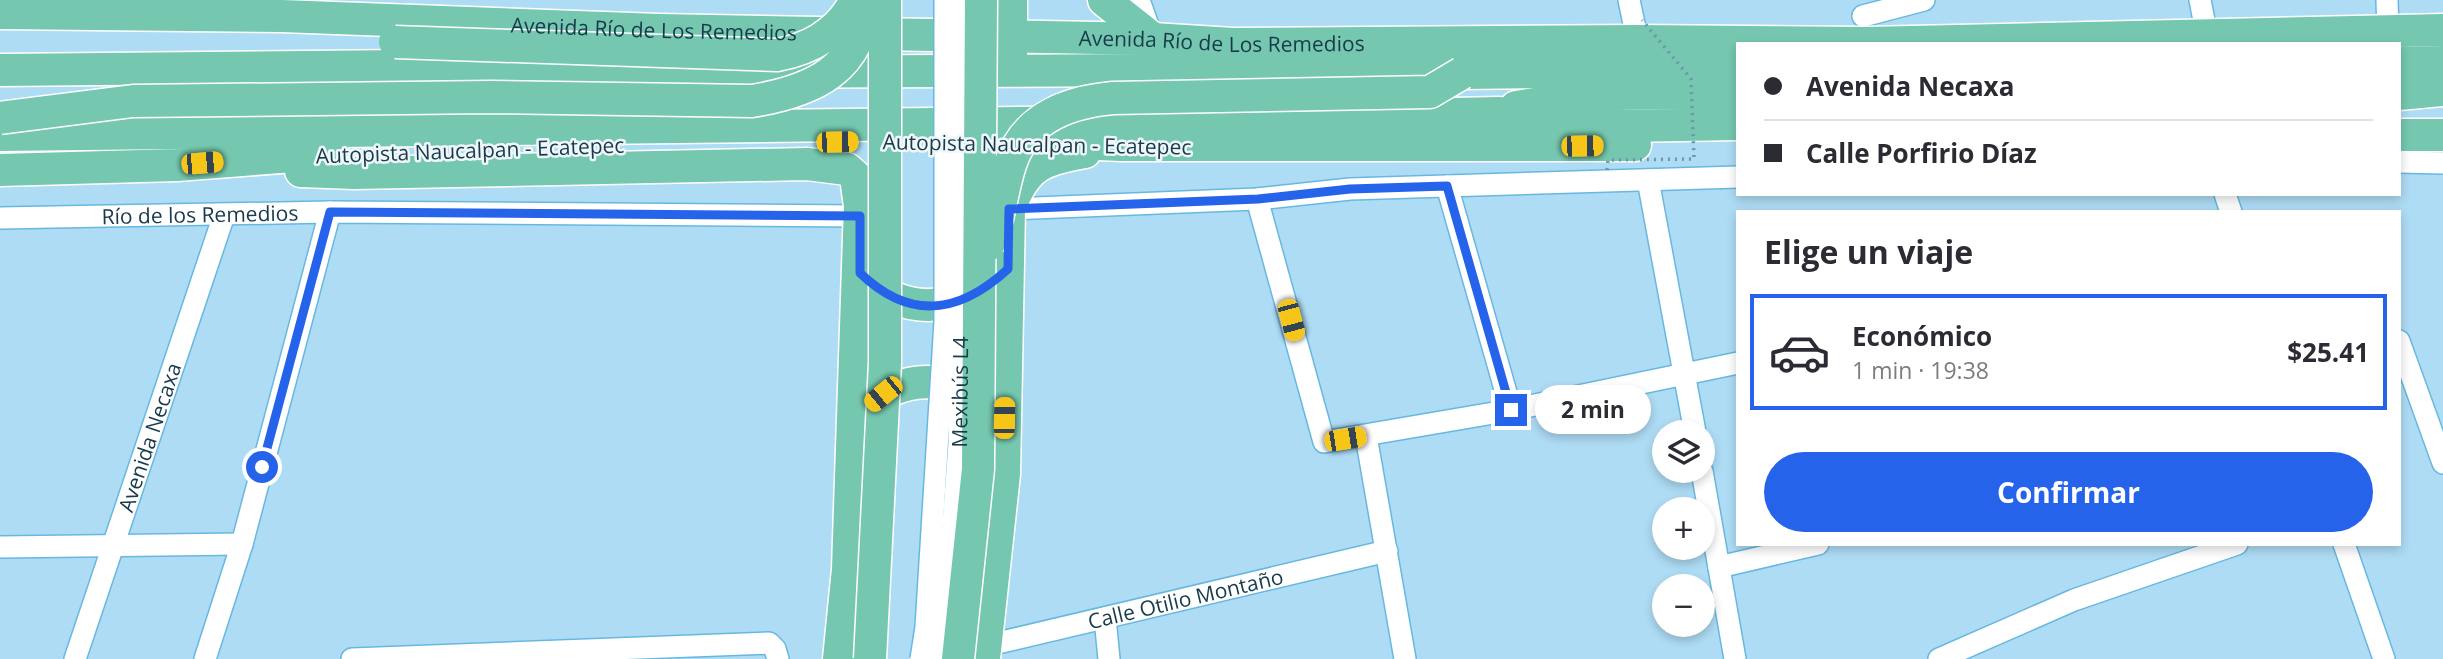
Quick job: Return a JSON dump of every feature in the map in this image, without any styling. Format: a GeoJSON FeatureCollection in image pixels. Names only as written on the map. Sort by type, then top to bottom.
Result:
{"type":"FeatureCollection","features":[{"type":"Feature","properties":{"kind":"highway"},"geometry":{"type":"LineString","coordinates":[[0,13],[73,14],[135,29],[398,20],[777,55],[797,52],[822,40],[840,23],[855,0]]}},
{"type":"Feature","properties":{"kind":"highway"},"geometry":{"type":"LineString","coordinates":[[851,71],[855,0]]}},
{"type":"Feature","properties":{"kind":"highway"},"geometry":{"type":"LineString","coordinates":[[0,118],[132,101],[491,96],[752,101],[787,95],[812,86],[835,71],[853,48],[862,27],[866,0]]}},
{"type":"Feature","properties":{"kind":"highway"},"geometry":{"type":"LineString","coordinates":[[870,659],[885,363],[885,0]]}},
{"type":"Feature","properties":{"kind":"highway"},"geometry":{"type":"LineString","coordinates":[[976,655],[1004,474],[981,0]]}},
{"type":"Feature","properties":{"kind":"highway"},"geometry":{"type":"LineString","coordinates":[[1011,0],[1011,72]]}},
{"type":"Feature","properties":{"kind":"highway"},"geometry":{"type":"LineString","coordinates":[[1104,0],[1153,39]]}},
{"type":"Feature","properties":{"kind":"highway","name":"Avenida Río de Los Remedios"},"geometry":{"type":"LineString","coordinates":[[398,20],[659,30],[1153,39],[1233,44],[1864,20],[2207,36],[2443,30]]}},
{"type":"Feature","properties":{"kind":"highway"},"geometry":{"type":"LineString","coordinates":[[2401,63],[2443,62]]}},
{"type":"Feature","properties":{"kind":"highway","name":"Avenida Río de Los Remedios"},"geometry":{"type":"LineString","coordinates":[[0,70],[505,65],[718,72],[1462,73],[1736,70]]}},
{"type":"Feature","properties":{"kind":"highway"},"geometry":{"type":"LineString","coordinates":[[976,655],[978,469],[993,267],[1010,164],[1016,149],[1048,114],[1066,106],[1113,97],[1430,92],[1462,73]]}},
{"type":"Feature","properties":{"kind":"highway"},"geometry":{"type":"LineString","coordinates":[[2401,94],[2443,90]]}},
{"type":"Feature","properties":{"kind":"highway","name":"Autopista Naucalpan - Ecatepec"},"geometry":{"type":"LineString","coordinates":[[1498,113],[1550,100],[1600,94],[1736,93]]}},
{"type":"Feature","properties":{"kind":"highway","name":"Autopista Naucalpan - Ecatepec"},"geometry":{"type":"LineString","coordinates":[[0,135],[1054,123],[1498,113],[1626,126],[1736,124]]}},
{"type":"Feature","properties":{"kind":"highway"},"geometry":{"type":"LineString","coordinates":[[2401,135],[2443,135]]}},
{"type":"Feature","properties":{"kind":"highway","name":"Autopista Naucalpan - Ecatepec"},"geometry":{"type":"LineString","coordinates":[[0,170],[177,165],[358,150],[1015,140],[1121,145],[1736,143]]}},
{"type":"Feature","properties":{"kind":"highway"},"geometry":{"type":"LineString","coordinates":[[860,273],[876,288],[900,301],[930,307],[952,304],[973,295],[993,267],[1009,209],[1028,172],[1050,158],[1121,145]]}},
{"type":"Feature","properties":{"kind":"highway"},"geometry":{"type":"LineString","coordinates":[[177,165],[354,173],[835,166],[847,169],[856,177],[860,216],[860,273],[850,442],[848,569],[839,659]]}},
{"type":"Feature","properties":{"kind":"highway"},"geometry":{"type":"LineString","coordinates":[[850,442],[862,415],[883,394],[910,383],[925,382],[940,383],[968,394],[990,415],[1003,443]]}},
{"type":"Feature","properties":{"kind":"street","name":"Mexibús L4"},"geometry":{"type":"LineString","coordinates":[[921,659],[926,627],[945,321],[944,0]]}},
{"type":"Feature","properties":{"kind":"street","name":"Mexibús L4"},"geometry":{"type":"LineString","coordinates":[[940,659],[946,619],[959,444],[964,0]]}},
{"type":"Feature","properties":{"kind":"street"},"geometry":{"type":"LineString","coordinates":[[1139,0],[1153,39]]}},
{"type":"Feature","properties":{"kind":"street"},"geometry":{"type":"LineString","coordinates":[[1629,0],[1640,30],[1643,71]]}},
{"type":"Feature","properties":{"kind":"street"},"geometry":{"type":"LineString","coordinates":[[1864,20],[1924,0]]}},
{"type":"Feature","properties":{"kind":"street"},"geometry":{"type":"LineString","coordinates":[[2200,0],[2207,36]]}},
{"type":"Feature","properties":{"kind":"street"},"geometry":{"type":"LineString","coordinates":[[2387,0],[2388,32]]}},
{"type":"Feature","properties":{"kind":"street"},"geometry":{"type":"LineString","coordinates":[[2401,162],[2443,163]]}},
{"type":"Feature","properties":{"kind":"street"},"geometry":{"type":"LineString","coordinates":[[1009,209],[1258,199],[1350,189],[1736,177]]}},
{"type":"Feature","properties":{"kind":"street"},"geometry":{"type":"LineString","coordinates":[[1648,180],[1693,420]]}},
{"type":"Feature","properties":{"kind":"street"},"geometry":{"type":"LineString","coordinates":[[1447,186],[1511,410]]}},
{"type":"Feature","properties":{"kind":"street"},"geometry":{"type":"LineString","coordinates":[[1258,199],[1324,442],[1511,410],[1736,363]]}},
{"type":"Feature","properties":{"kind":"street"},"geometry":{"type":"LineString","coordinates":[[205,659],[242,544],[330,212]]}},
{"type":"Feature","properties":{"kind":"street","name":"Río de los Remedios"},"geometry":{"type":"LineString","coordinates":[[0,218],[330,212],[860,216]]}},
{"type":"Feature","properties":{"kind":"street","name":"Avenida Necaxa"},"geometry":{"type":"LineString","coordinates":[[75,659],[224,215]]}},
{"type":"Feature","properties":{"kind":"street"},"geometry":{"type":"LineString","coordinates":[[2401,347],[2443,463]]}},
{"type":"Feature","properties":{"kind":"street"},"geometry":{"type":"LineString","coordinates":[[1366,436],[1405,659]]}},
{"type":"Feature","properties":{"kind":"street"},"geometry":{"type":"LineString","coordinates":[[1704,483],[1735,659]]}},
{"type":"Feature","properties":{"kind":"street"},"geometry":{"type":"LineString","coordinates":[[0,547],[242,544]]}},
{"type":"Feature","properties":{"kind":"street"},"geometry":{"type":"LineString","coordinates":[[1719,567],[1809,546]]}},
{"type":"Feature","properties":{"kind":"street"},"geometry":{"type":"LineString","coordinates":[[1939,659],[2074,600],[2231,546]]}},
{"type":"Feature","properties":{"kind":"street"},"geometry":{"type":"LineString","coordinates":[[2345,546],[2384,659]]}},
{"type":"Feature","properties":{"kind":"street","name":"Calle Otilio Montaño"},"geometry":{"type":"LineString","coordinates":[[976,655],[1105,618],[1387,551]]}},
{"type":"Feature","properties":{"kind":"street"},"geometry":{"type":"LineString","coordinates":[[1105,618],[1109,659]]}},
{"type":"Feature","properties":{"kind":"street"},"geometry":{"type":"LineString","coordinates":[[352,659],[769,643],[775,649],[778,659]]}},
{"type":"Feature","properties":{"kind":"path"},"geometry":{"type":"LineString","coordinates":[[1607,170],[1608,160],[1694,159],[1691,79],[1640,30]]}},
{"type":"Feature","properties":{"kind":"route"},"geometry":{"type":"LineString","coordinates":[[262,467],[330,212],[860,216],[860,273],[876,288],[900,301],[930,307],[952,304],[973,295],[1008,269],[1009,209],[1258,199],[1350,189],[1447,186],[1511,410]]}}]}
